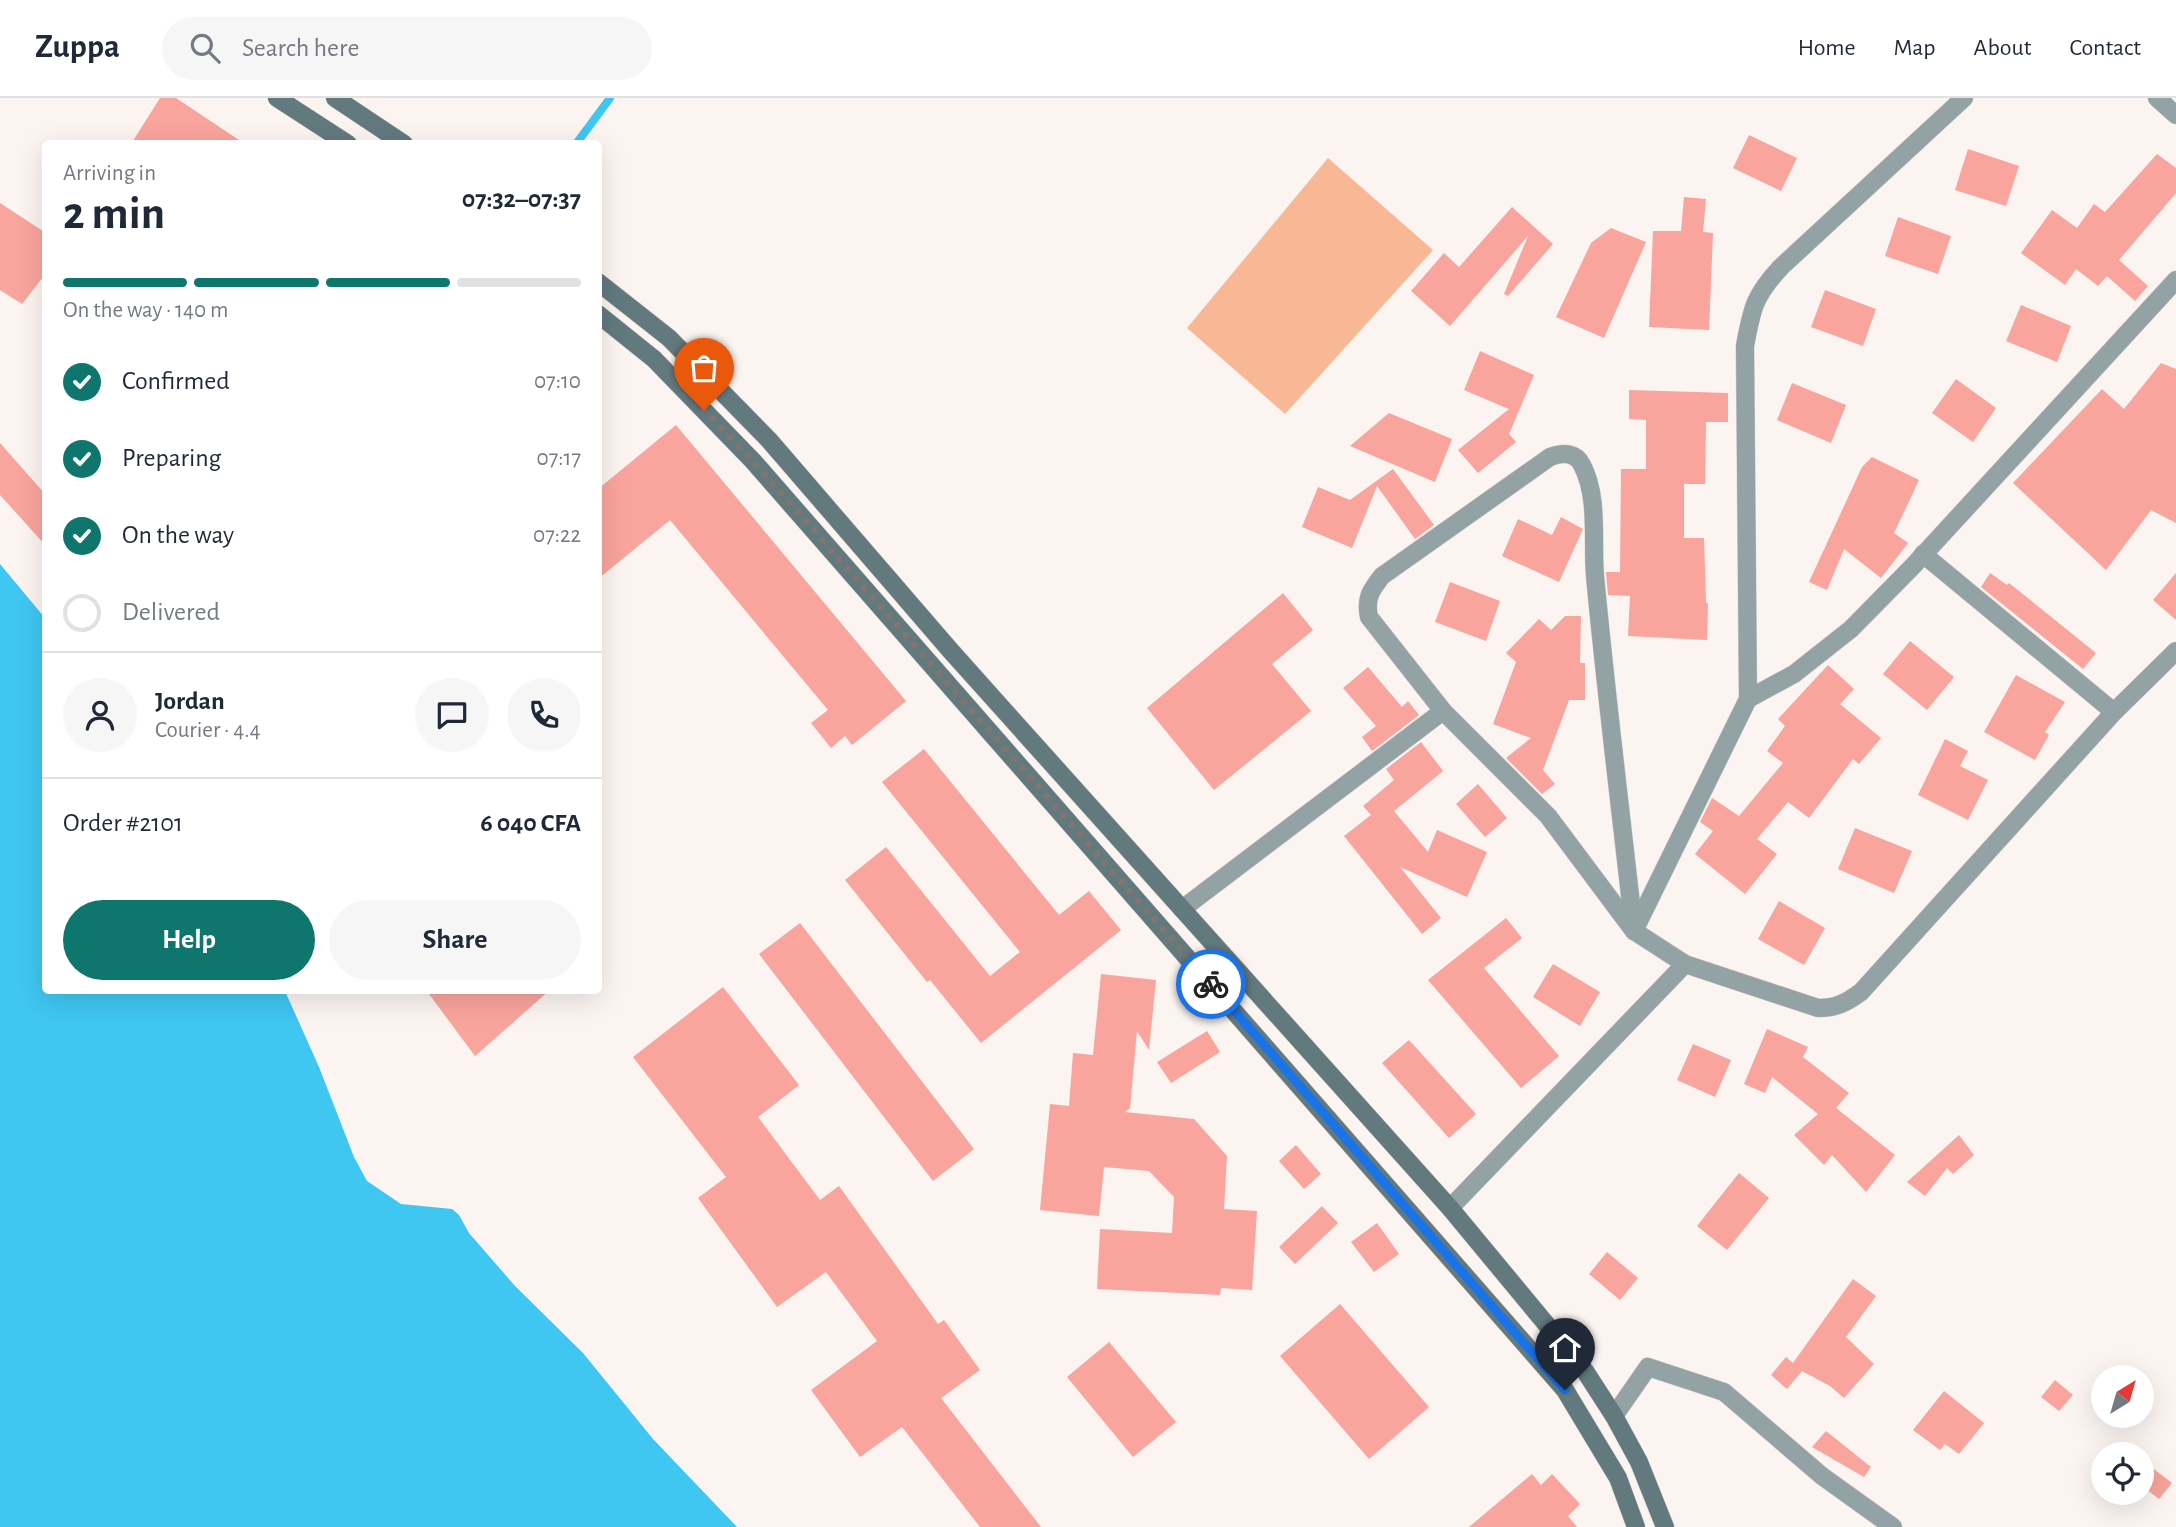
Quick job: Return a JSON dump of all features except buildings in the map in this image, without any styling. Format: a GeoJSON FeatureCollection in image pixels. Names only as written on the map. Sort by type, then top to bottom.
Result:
{"type":"FeatureCollection","features":[{"type":"Feature","properties":{"kind":"main road"},"geometry":{"type":"LineString","coordinates":[[277,98],[342,140]]}},
{"type":"Feature","properties":{"kind":"main road"},"geometry":{"type":"LineString","coordinates":[[335,98],[398,140]]}},
{"type":"Feature","properties":{"kind":"main road"},"geometry":{"type":"LineString","coordinates":[[602,285],[669,338],[760,430],[950,650],[1450,1208],[1585,1371],[1639,1462],[1665,1527]]}},
{"type":"Feature","properties":{"kind":"main road"},"geometry":{"type":"LineString","coordinates":[[602,317],[654,359],[753,461],[1565,1390],[1618,1478],[1636,1527]]}},
{"type":"Feature","properties":{"kind":"main road"},"geometry":{"type":"LineString","coordinates":[[1184,953],[1204,936]]}},
{"type":"Feature","properties":{"kind":"street"},"geometry":{"type":"LineString","coordinates":[[1634,932],[1748,699],[1745,346],[1753,303],[1781,267],[1964,98]]}},
{"type":"Feature","properties":{"kind":"street"},"geometry":{"type":"LineString","coordinates":[[2157,98],[2176,115]]}},
{"type":"Feature","properties":{"kind":"street"},"geometry":{"type":"LineString","coordinates":[[1748,699],[1794,674],[1851,629],[2176,280]]}},
{"type":"Feature","properties":{"kind":"street"},"geometry":{"type":"LineString","coordinates":[[1634,932],[1595,573],[1593,513],[1586,474],[1581,462],[1573,455],[1562,453],[1550,457],[1382,576],[1366,603],[1369,617],[1443,711],[1493,758],[1548,816],[1634,932],[1685,964],[1818,1008],[1835,1008],[1861,992],[2114,712],[2176,651]]}},
{"type":"Feature","properties":{"kind":"street"},"geometry":{"type":"LineString","coordinates":[[1923,554],[2114,712]]}},
{"type":"Feature","properties":{"kind":"street"},"geometry":{"type":"LineString","coordinates":[[1181,909],[1443,711]]}},
{"type":"Feature","properties":{"kind":"street"},"geometry":{"type":"LineString","coordinates":[[1450,1208],[1685,964]]}},
{"type":"Feature","properties":{"kind":"street"},"geometry":{"type":"LineString","coordinates":[[1614,1416],[1648,1367],[1724,1392],[1822,1476],[1893,1527]]}},
{"type":"Feature","properties":{"kind":"shaded area"},"geometry":{"type":"Polygon","coordinates":[[[1328,158],[1433,250],[1285,414],[1187,328],[1328,158]]]}},
{"type":"Feature","properties":{"kind":"water"},"geometry":{"type":"Polygon","coordinates":[[[0,564],[42,614],[42,994],[286,994],[319,1067],[354,1157],[367,1181],[401,1204],[452,1209],[459,1215],[469,1233],[515,1286],[583,1353],[653,1439],[737,1527],[0,1527],[0,564]]]}},
{"type":"Feature","properties":{"kind":"waterway"},"geometry":{"type":"LineString","coordinates":[[579,140],[610,98]]}},
{"type":"Feature","properties":{"kind":"way so far"},"geometry":{"type":"LineString","coordinates":[[704,410],[753,461],[1211,984]]}},
{"type":"Feature","properties":{"kind":"route"},"geometry":{"type":"LineString","coordinates":[[1211,984],[1565,1390]]}}]}
